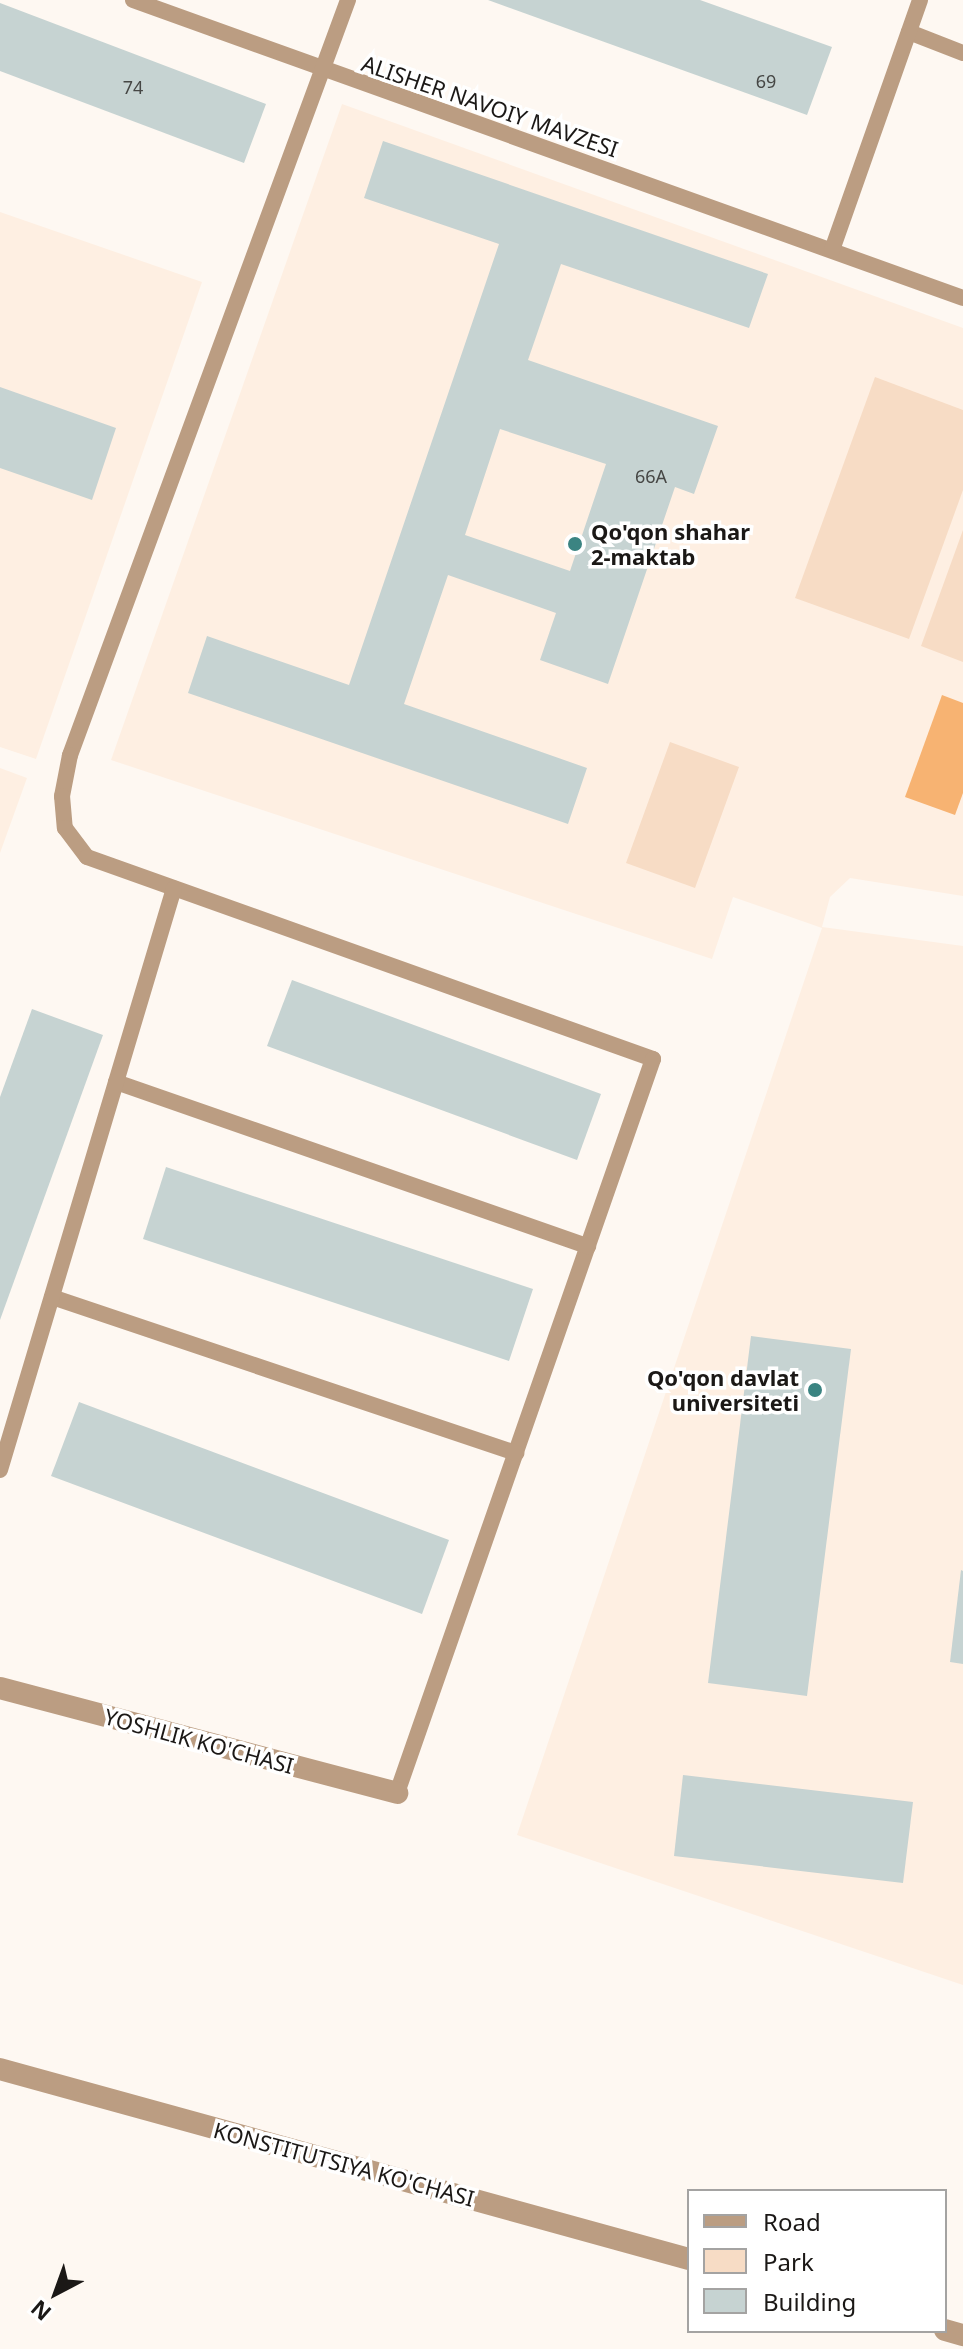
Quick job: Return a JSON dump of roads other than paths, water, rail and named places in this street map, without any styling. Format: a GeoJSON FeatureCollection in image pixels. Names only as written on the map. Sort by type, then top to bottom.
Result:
{"type":"FeatureCollection","features":[{"type":"Feature","properties":{"kind":"street","name":"YOSHLIK KO'CHASI"},"geometry":{"type":"LineString","coordinates":[[0,1688],[397,1793]]}},
{"type":"Feature","properties":{"kind":"street","name":"KONSTITUTSIYA KO'CHASI"},"geometry":{"type":"LineString","coordinates":[[0,2069],[687,2258]]}},
{"type":"Feature","properties":{"kind":"lane","name":"ALISHER NAVOIY MAVZESI"},"geometry":{"type":"LineString","coordinates":[[133,0],[963,298]]}},
{"type":"Feature","properties":{"kind":"lane"},"geometry":{"type":"LineString","coordinates":[[348,0],[70,755],[62,796],[65,828],[87,857],[653,1059],[397,1793]]}},
{"type":"Feature","properties":{"kind":"lane"},"geometry":{"type":"LineString","coordinates":[[832,250],[920,0]]}},
{"type":"Feature","properties":{"kind":"lane"},"geometry":{"type":"LineString","coordinates":[[909,32],[963,53]]}},
{"type":"Feature","properties":{"kind":"lane"},"geometry":{"type":"LineString","coordinates":[[0,1470],[174,888]]}},
{"type":"Feature","properties":{"kind":"lane"},"geometry":{"type":"LineString","coordinates":[[116,1082],[588,1246]]}},
{"type":"Feature","properties":{"kind":"lane"},"geometry":{"type":"LineString","coordinates":[[52,1297],[516,1453]]}},
{"type":"Feature","properties":{"kind":"place","name":"Qo'qon shahar 2-maktab"},"geometry":{"type":"Point","coordinates":[575,544]}},
{"type":"Feature","properties":{"kind":"place","name":"Qo'qon davlat universiteti"},"geometry":{"type":"Point","coordinates":[815,1390]}}]}
